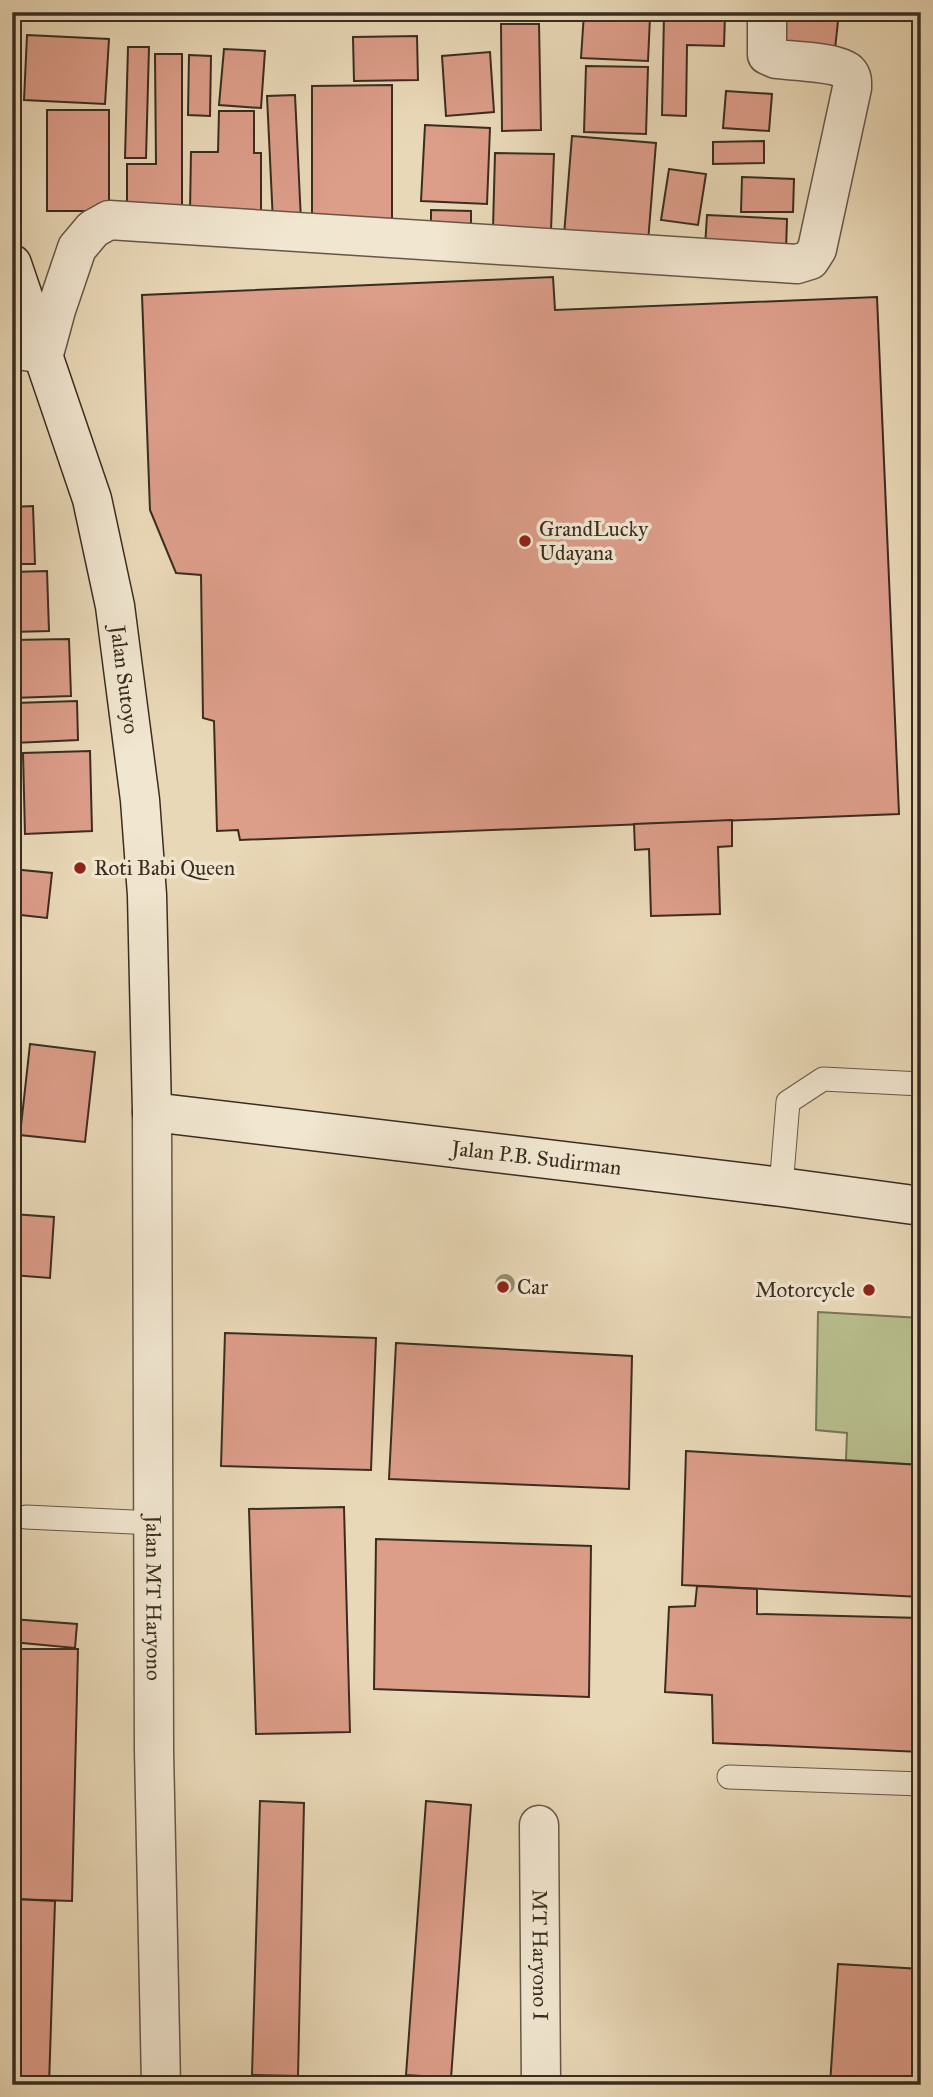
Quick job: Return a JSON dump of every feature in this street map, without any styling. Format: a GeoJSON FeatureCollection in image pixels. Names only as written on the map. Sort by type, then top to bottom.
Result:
{"type":"FeatureCollection","features":[{"type":"Feature","properties":{"kind":"street"},"geometry":{"type":"LineString","coordinates":[[28,351],[56,310],[77,248],[93,229],[109,220],[797,264],[810,260],[817,249],[852,88],[852,77],[837,67],[776,59],[767,55],[767,12]]}},
{"type":"Feature","properties":{"kind":"street","name":"Jalan Sutoyo"},"geometry":{"type":"LineString","coordinates":[[12,264],[28,351],[92,499],[115,606],[140,800],[147,895],[152,1112]]}},
{"type":"Feature","properties":{"kind":"street","name":"Jalan P.B. Sudirman"},"geometry":{"type":"LineString","coordinates":[[152,1112],[921,1206]]}},
{"type":"Feature","properties":{"kind":"street","name":"Jalan MT Haryono"},"geometry":{"type":"LineString","coordinates":[[152,1112],[154,1764],[161,2085]]}},
{"type":"Feature","properties":{"kind":"street","name":"MT Haryono I"},"geometry":{"type":"LineString","coordinates":[[540,1825],[541,2085]]}},
{"type":"Feature","properties":{"kind":"lane"},"geometry":{"type":"LineString","coordinates":[[781,1187],[788,1102],[823,1079],[921,1084]]}},
{"type":"Feature","properties":{"kind":"lane"},"geometry":{"type":"LineString","coordinates":[[26,1517],[154,1523]]}},
{"type":"Feature","properties":{"kind":"lane"},"geometry":{"type":"LineString","coordinates":[[729,1777],[921,1784]]}},
{"type":"Feature","properties":{"kind":"green space"},"geometry":{"type":"Polygon","coordinates":[[[818,1312],[921,1318],[921,1465],[846,1460],[847,1433],[816,1430],[818,1312]]]}},
{"type":"Feature","properties":{"kind":"building"},"geometry":{"type":"Polygon","coordinates":[[[779,12],[839,12],[835,49],[776,43],[779,12]]]}},
{"type":"Feature","properties":{"kind":"building"},"geometry":{"type":"Polygon","coordinates":[[[584,13],[650,17],[648,61],[581,58],[584,13]]]}},
{"type":"Feature","properties":{"kind":"building"},"geometry":{"type":"Polygon","coordinates":[[[664,15],[725,15],[724,46],[687,45],[686,116],[662,115],[664,15]]]}},
{"type":"Feature","properties":{"kind":"building"},"geometry":{"type":"Polygon","coordinates":[[[501,24],[539,24],[541,130],[502,131],[501,24]]]}},
{"type":"Feature","properties":{"kind":"building"},"geometry":{"type":"Polygon","coordinates":[[[27,35],[109,39],[105,104],[24,100],[27,35]]]}},
{"type":"Feature","properties":{"kind":"building"},"geometry":{"type":"Polygon","coordinates":[[[417,36],[418,80],[354,81],[353,37],[417,36]]]}},
{"type":"Feature","properties":{"kind":"building"},"geometry":{"type":"Polygon","coordinates":[[[128,47],[149,47],[146,158],[125,158],[128,47]]]}},
{"type":"Feature","properties":{"kind":"building"},"geometry":{"type":"Polygon","coordinates":[[[224,49],[265,51],[261,108],[219,105],[224,49]]]}},
{"type":"Feature","properties":{"kind":"building"},"geometry":{"type":"Polygon","coordinates":[[[490,52],[494,112],[446,116],[442,56],[490,52]]]}},
{"type":"Feature","properties":{"kind":"building"},"geometry":{"type":"Polygon","coordinates":[[[155,54],[182,54],[182,212],[127,212],[127,164],[156,164],[155,54]]]}},
{"type":"Feature","properties":{"kind":"building"},"geometry":{"type":"Polygon","coordinates":[[[189,55],[211,56],[210,116],[188,115],[189,55]]]}},
{"type":"Feature","properties":{"kind":"building"},"geometry":{"type":"Polygon","coordinates":[[[586,66],[648,67],[646,134],[584,132],[586,66]]]}},
{"type":"Feature","properties":{"kind":"building"},"geometry":{"type":"Polygon","coordinates":[[[392,85],[392,222],[312,223],[312,86],[392,85]]]}},
{"type":"Feature","properties":{"kind":"building"},"geometry":{"type":"Polygon","coordinates":[[[726,91],[772,94],[769,131],[723,128],[726,91]]]}},
{"type":"Feature","properties":{"kind":"building"},"geometry":{"type":"Polygon","coordinates":[[[295,95],[301,221],[273,222],[267,96],[295,95]]]}},
{"type":"Feature","properties":{"kind":"building"},"geometry":{"type":"Polygon","coordinates":[[[47,110],[109,110],[109,211],[47,211],[47,110]]]}},
{"type":"Feature","properties":{"kind":"building"},"geometry":{"type":"Polygon","coordinates":[[[219,111],[254,111],[254,153],[261,153],[261,213],[190,212],[191,152],[218,152],[219,111]]]}},
{"type":"Feature","properties":{"kind":"building"},"geometry":{"type":"Polygon","coordinates":[[[425,125],[490,128],[487,204],[421,201],[425,125]]]}},
{"type":"Feature","properties":{"kind":"building"},"geometry":{"type":"Polygon","coordinates":[[[572,136],[656,143],[648,242],[564,235],[572,136]]]}},
{"type":"Feature","properties":{"kind":"building"},"geometry":{"type":"Polygon","coordinates":[[[764,141],[764,163],[713,164],[713,142],[764,141]]]}},
{"type":"Feature","properties":{"kind":"building"},"geometry":{"type":"Polygon","coordinates":[[[495,153],[554,154],[551,230],[493,229],[495,153]]]}},
{"type":"Feature","properties":{"kind":"building"},"geometry":{"type":"Polygon","coordinates":[[[669,169],[706,174],[698,225],[661,220],[669,169]]]}},
{"type":"Feature","properties":{"kind":"building"},"geometry":{"type":"Polygon","coordinates":[[[742,177],[794,179],[793,212],[741,212],[742,177]]]}},
{"type":"Feature","properties":{"kind":"building"},"geometry":{"type":"Polygon","coordinates":[[[431,210],[471,211],[471,231],[431,231],[431,210]]]}},
{"type":"Feature","properties":{"kind":"building"},"geometry":{"type":"Polygon","coordinates":[[[707,215],[787,219],[786,251],[705,247],[707,215]]]}},
{"type":"Feature","properties":{"kind":"building","name":"GrandLucky Udayana"},"geometry":{"type":"Polygon","coordinates":[[[553,277],[555,310],[877,297],[899,814],[240,840],[238,830],[217,831],[214,721],[203,718],[201,575],[176,573],[150,510],[142,295],[553,277]]]}},
{"type":"Feature","properties":{"kind":"building"},"geometry":{"type":"Polygon","coordinates":[[[33,506],[35,564],[12,564],[12,507],[33,506]]]}},
{"type":"Feature","properties":{"kind":"building"},"geometry":{"type":"Polygon","coordinates":[[[47,571],[49,631],[12,632],[12,572],[47,571]]]}},
{"type":"Feature","properties":{"kind":"building"},"geometry":{"type":"Polygon","coordinates":[[[69,639],[71,696],[12,698],[12,640],[69,639]]]}},
{"type":"Feature","properties":{"kind":"building"},"geometry":{"type":"Polygon","coordinates":[[[77,701],[78,740],[14,743],[14,703],[77,701]]]}},
{"type":"Feature","properties":{"kind":"building"},"geometry":{"type":"Polygon","coordinates":[[[90,751],[92,831],[25,834],[23,753],[90,751]]]}},
{"type":"Feature","properties":{"kind":"building"},"geometry":{"type":"Polygon","coordinates":[[[732,820],[732,846],[718,847],[720,914],[651,916],[649,849],[635,850],[634,824],[732,820]]]}},
{"type":"Feature","properties":{"kind":"building"},"geometry":{"type":"Polygon","coordinates":[[[12,869],[52,873],[47,918],[12,914],[12,869]]]}},
{"type":"Feature","properties":{"kind":"building"},"geometry":{"type":"Polygon","coordinates":[[[30,1044],[95,1052],[85,1142],[20,1135],[30,1044]]]}},
{"type":"Feature","properties":{"kind":"building"},"geometry":{"type":"Polygon","coordinates":[[[12,1214],[54,1217],[50,1278],[12,1275],[12,1214]]]}},
{"type":"Feature","properties":{"kind":"building"},"geometry":{"type":"Polygon","coordinates":[[[225,1333],[376,1338],[371,1470],[221,1466],[225,1333]]]}},
{"type":"Feature","properties":{"kind":"building"},"geometry":{"type":"Polygon","coordinates":[[[396,1343],[632,1356],[629,1489],[389,1479],[396,1343]]]}},
{"type":"Feature","properties":{"kind":"building"},"geometry":{"type":"Polygon","coordinates":[[[686,1451],[921,1465],[921,1597],[682,1585],[686,1451]]]}},
{"type":"Feature","properties":{"kind":"building"},"geometry":{"type":"Polygon","coordinates":[[[344,1507],[350,1732],[256,1734],[249,1509],[344,1507]]]}},
{"type":"Feature","properties":{"kind":"building"},"geometry":{"type":"Polygon","coordinates":[[[376,1539],[591,1546],[589,1697],[374,1689],[376,1539]]]}},
{"type":"Feature","properties":{"kind":"building"},"geometry":{"type":"Polygon","coordinates":[[[697,1586],[757,1589],[757,1614],[921,1618],[921,1752],[713,1743],[712,1695],[665,1692],[669,1607],[695,1606],[697,1586]]]}},
{"type":"Feature","properties":{"kind":"building"},"geometry":{"type":"Polygon","coordinates":[[[12,1619],[77,1624],[75,1648],[12,1642],[12,1619]]]}},
{"type":"Feature","properties":{"kind":"building"},"geometry":{"type":"Polygon","coordinates":[[[12,1649],[78,1649],[72,1901],[12,1899],[12,1649]]]}},
{"type":"Feature","properties":{"kind":"building"},"geometry":{"type":"Polygon","coordinates":[[[260,1801],[304,1803],[298,2076],[252,2075],[260,1801]]]}},
{"type":"Feature","properties":{"kind":"building"},"geometry":{"type":"Polygon","coordinates":[[[426,1801],[471,1805],[451,2078],[406,2075],[426,1801]]]}},
{"type":"Feature","properties":{"kind":"building"},"geometry":{"type":"Polygon","coordinates":[[[12,1899],[55,1901],[49,2085],[12,2085],[12,1899]]]}},
{"type":"Feature","properties":{"kind":"building"},"geometry":{"type":"Polygon","coordinates":[[[838,1964],[921,1969],[921,2085],[830,2085],[838,1964]]]}},
{"type":"Feature","properties":{"kind":"place","name":"GrandLucky Udayana"},"geometry":{"type":"Point","coordinates":[525,541]}},
{"type":"Feature","properties":{"kind":"place","name":"Roti Babi Queen"},"geometry":{"type":"Point","coordinates":[80,868]}},
{"type":"Feature","properties":{"kind":"place","name":"Car"},"geometry":{"type":"Point","coordinates":[503,1287]}},
{"type":"Feature","properties":{"kind":"place","name":"Motorcycle"},"geometry":{"type":"Point","coordinates":[869,1290]}}]}
